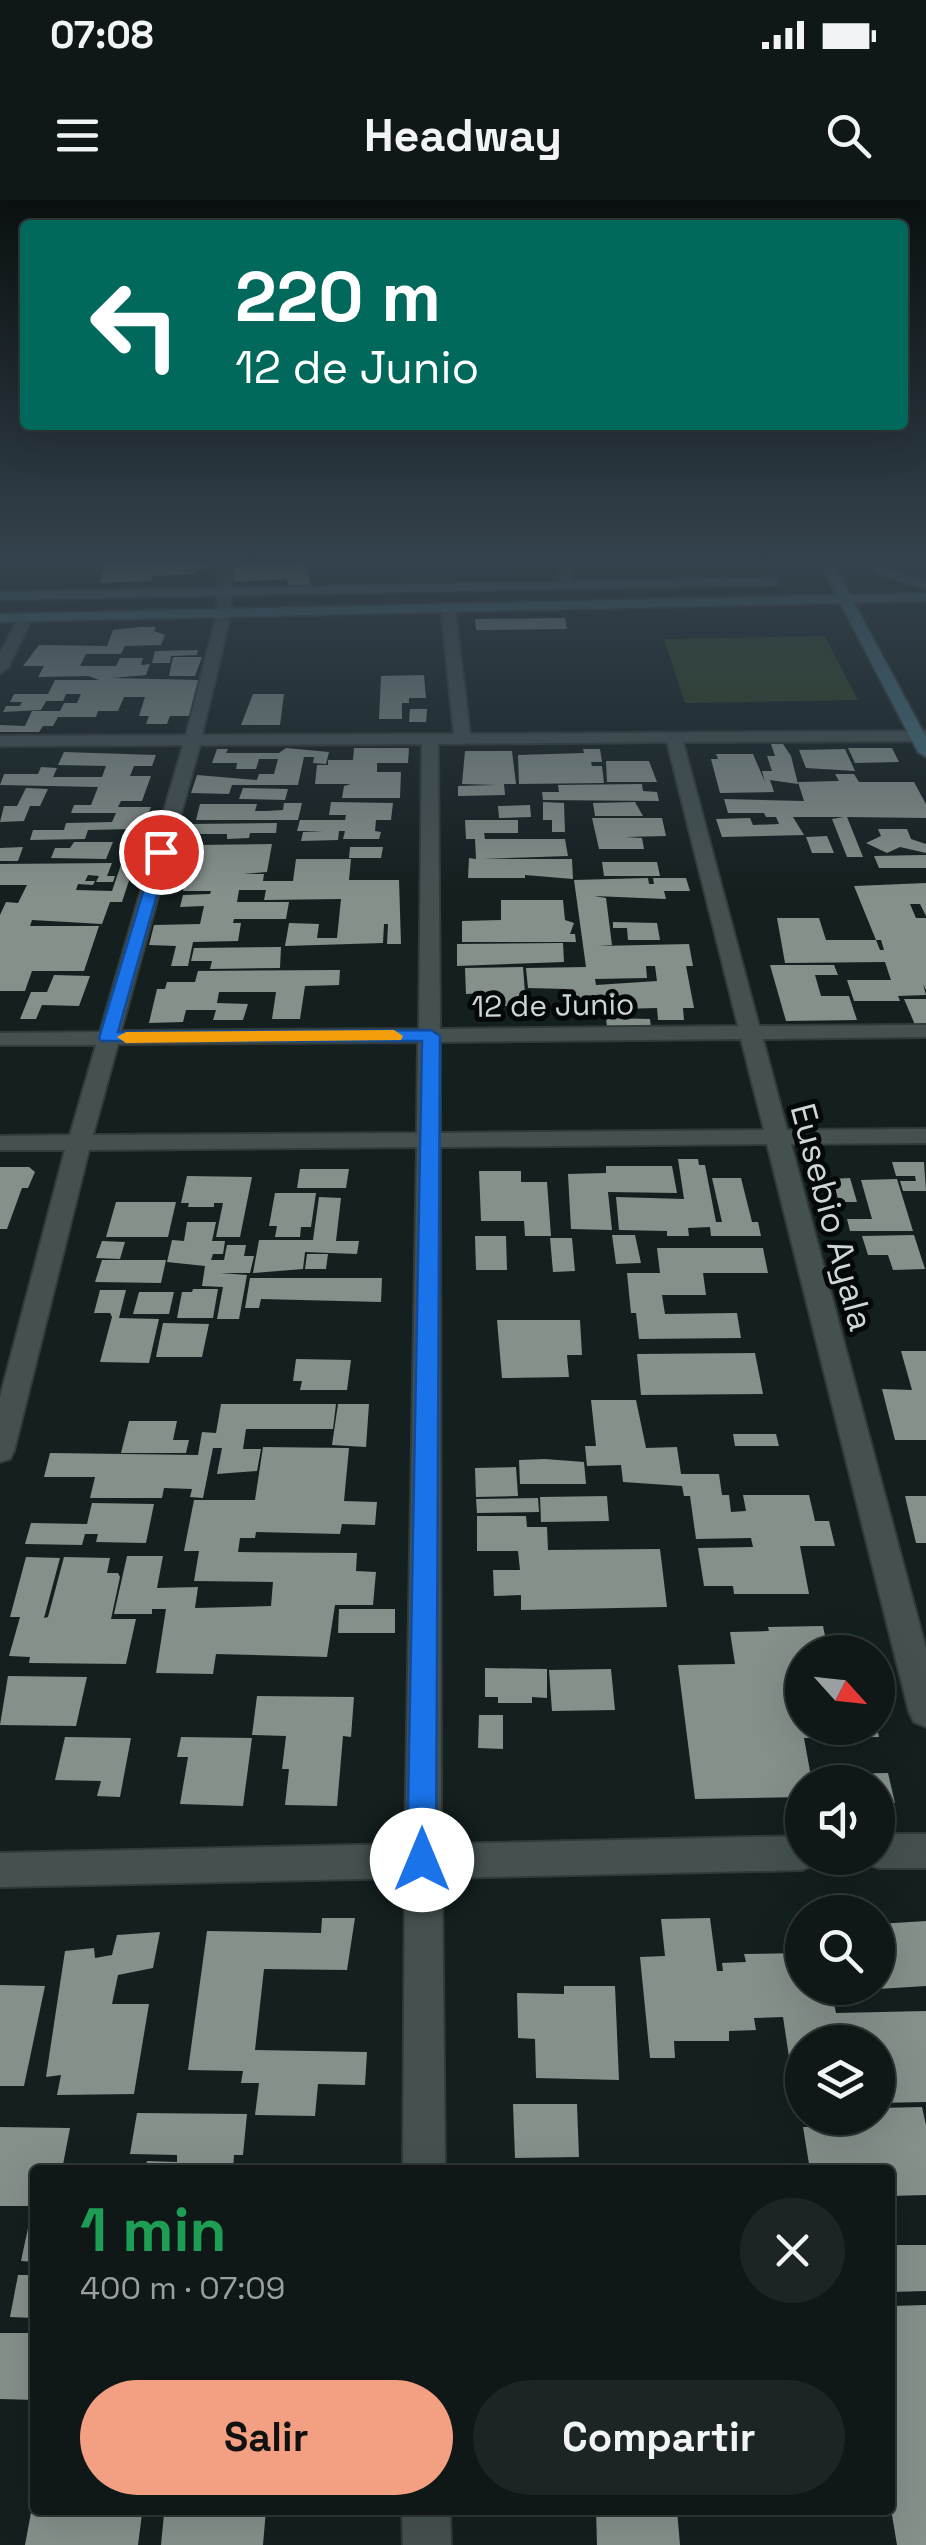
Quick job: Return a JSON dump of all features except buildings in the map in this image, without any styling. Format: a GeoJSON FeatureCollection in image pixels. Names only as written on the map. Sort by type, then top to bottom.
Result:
{"type":"FeatureCollection","features":[{"type":"Feature","properties":{"kind":"main road"},"geometry":{"type":"LineString","coordinates":[[886,672],[922,736],[926,752]]}},
{"type":"Feature","properties":{"kind":"street"},"geometry":{"type":"LineString","coordinates":[[0,1451],[78,1142],[193,740],[208,672]]}},
{"type":"Feature","properties":{"kind":"street"},"geometry":{"type":"LineString","coordinates":[[456,672],[464,741]]}},
{"type":"Feature","properties":{"kind":"street"},"geometry":{"type":"LineString","coordinates":[[0,741],[922,736]]}},
{"type":"Feature","properties":{"kind":"street","name":"Eusebio Ayala"},"geometry":{"type":"LineString","coordinates":[[674,738],[774,1138],[926,1712]]}},
{"type":"Feature","properties":{"kind":"street"},"geometry":{"type":"LineString","coordinates":[[424,2165],[422,1860],[431,1036],[430,741]]}},
{"type":"Feature","properties":{"kind":"street","name":"12 de Junio"},"geometry":{"type":"LineString","coordinates":[[0,1039],[926,1031]]}},
{"type":"Feature","properties":{"kind":"street"},"geometry":{"type":"LineString","coordinates":[[0,1143],[926,1136]]}},
{"type":"Feature","properties":{"kind":"street"},"geometry":{"type":"LineString","coordinates":[[895,1851],[926,1850]]}},
{"type":"Feature","properties":{"kind":"street"},"geometry":{"type":"LineString","coordinates":[[0,1870],[785,1853]]}},
{"type":"Feature","properties":{"kind":"street"},"geometry":{"type":"LineString","coordinates":[[426,2515],[427,2545]]}},
{"type":"Feature","properties":{"kind":"green space"},"geometry":{"type":"Polygon","coordinates":[[[675,672],[844,672],[858,700],[685,703],[675,672]]]}},
{"type":"Feature","properties":{"kind":"slow traffic"},"geometry":{"type":"LineString","coordinates":[[126,1037],[394,1036]]}},
{"type":"Feature","properties":{"kind":"route"},"geometry":{"type":"LineString","coordinates":[[161,852],[108,1038],[431,1036],[422,1860]]}}]}
